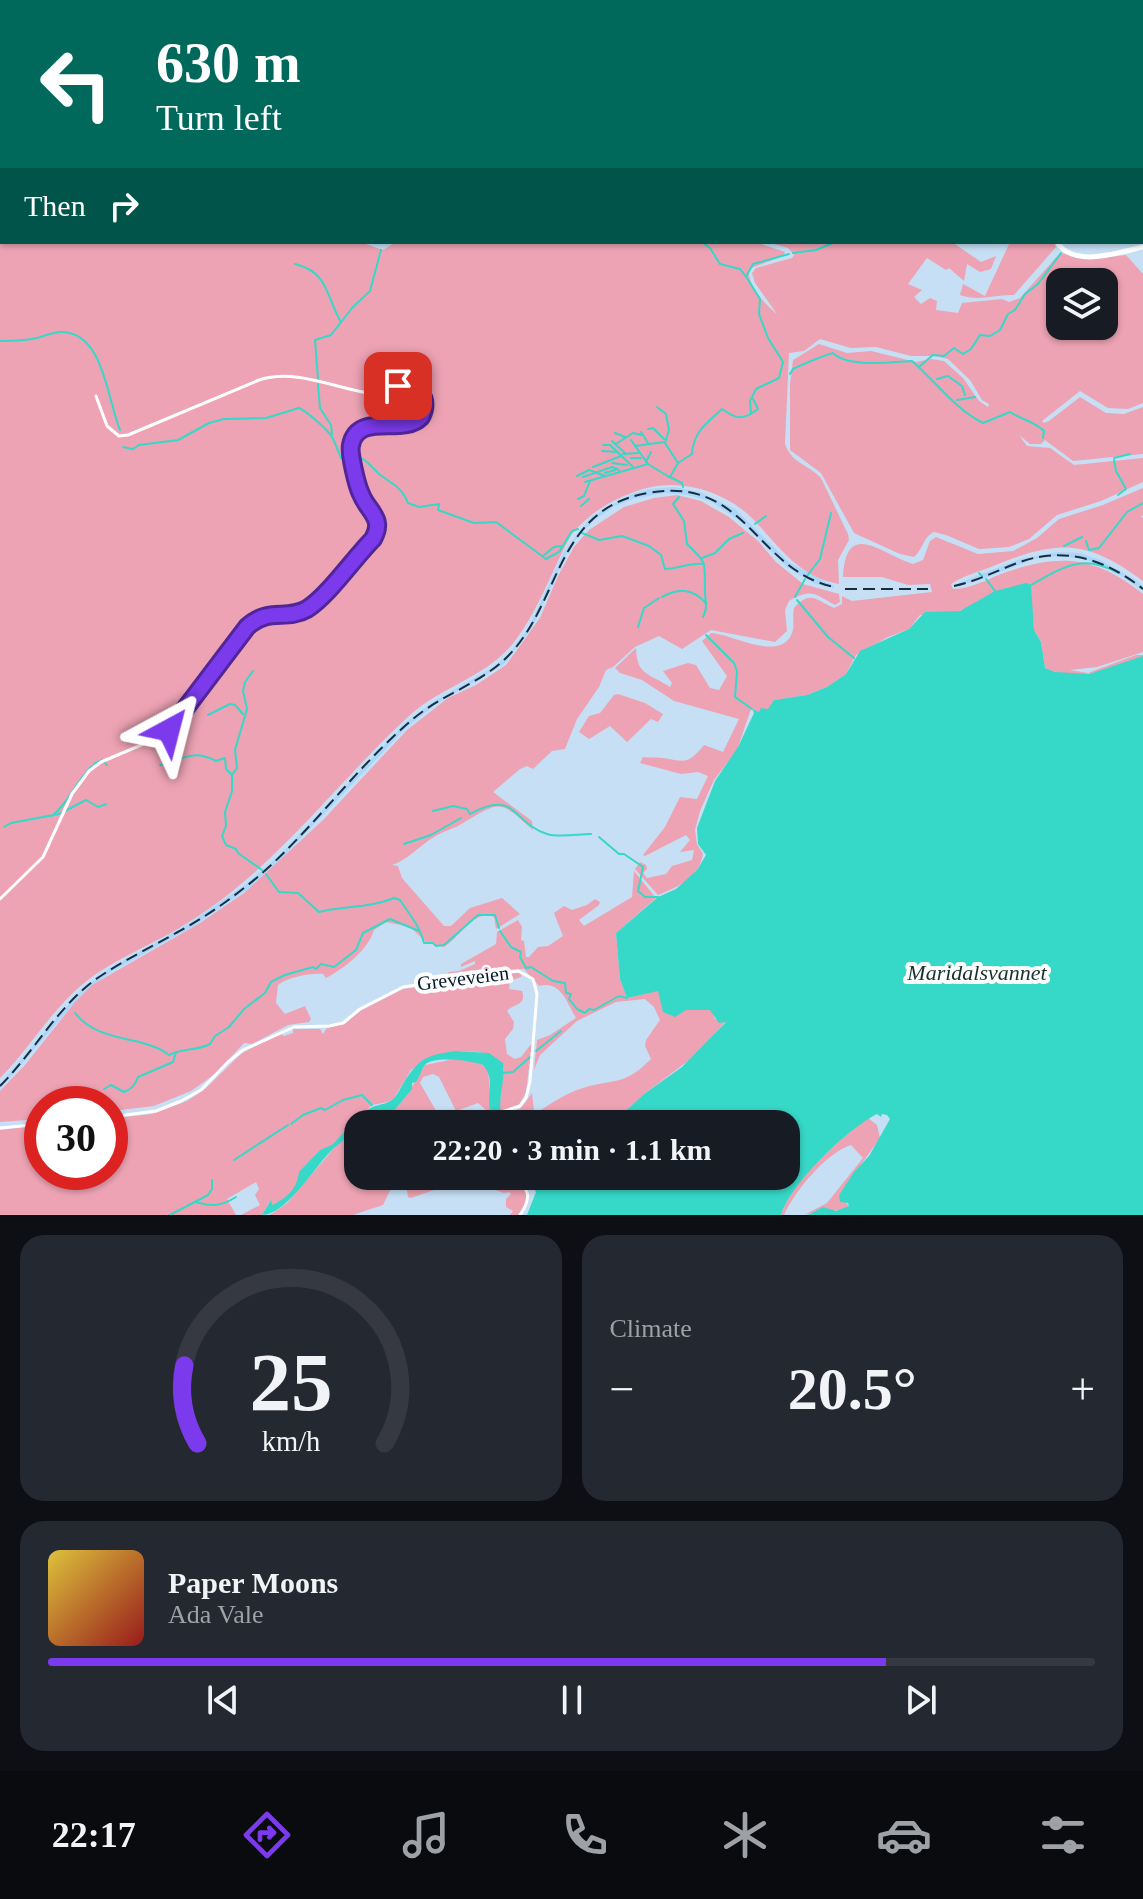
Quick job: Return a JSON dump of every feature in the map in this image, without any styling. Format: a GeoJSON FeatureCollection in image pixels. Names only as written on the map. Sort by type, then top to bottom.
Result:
{"type":"FeatureCollection","features":[{"type":"Feature","properties":{"kind":"street"},"geometry":{"type":"LineString","coordinates":[[1059,244],[1067,252],[1087,256],[1143,247]]}},
{"type":"Feature","properties":{"kind":"street"},"geometry":{"type":"LineString","coordinates":[[0,899],[43,857],[72,794],[89,771],[101,762],[166,732],[247,627],[261,616],[293,614],[309,607],[373,539],[378,519],[359,491],[350,448],[352,442],[357,433],[369,426],[414,423],[423,414],[425,403],[422,394],[411,385],[400,385],[380,395],[290,376],[273,376],[119,436],[107,426],[96,396]]}},
{"type":"Feature","properties":{"kind":"street","name":"Greveveien"},"geometry":{"type":"LineString","coordinates":[[128,1115],[169,1107],[201,1090],[243,1050],[294,1027],[343,1023],[360,1009],[403,987],[518,971],[533,979],[537,994],[530,1081],[523,1104],[514,1110]]}},
{"type":"Feature","properties":{"kind":"street"},"geometry":{"type":"LineString","coordinates":[[0,1128],[24,1126]]}},
{"type":"Feature","properties":{"kind":"street"},"geometry":{"type":"LineString","coordinates":[[520,1215],[526,1206],[527,1190]]}},
{"type":"Feature","properties":{"kind":"shaded area"},"geometry":{"type":"Polygon","coordinates":[[[0,244],[366,244],[383,250],[393,244],[761,244],[785,252],[783,256],[749,269],[754,288],[777,314],[755,283],[752,273],[756,268],[794,255],[788,248],[774,244],[955,244],[981,262],[996,256],[991,269],[980,272],[967,264],[964,281],[949,268],[946,270],[927,258],[908,284],[922,290],[914,297],[921,304],[930,298],[937,301],[936,310],[958,313],[962,303],[1002,299],[1009,302],[1020,298],[1046,269],[1046,340],[1118,340],[1118,268],[1047,268],[1060,253],[1094,259],[1126,255],[1143,274],[1143,403],[1128,409],[1108,408],[1080,391],[1042,421],[1049,421],[1080,397],[1106,413],[1124,414],[1143,407],[1143,454],[1073,461],[1045,440],[1041,444],[1030,444],[1019,435],[1027,446],[1050,448],[1074,465],[1143,458],[1143,482],[1101,501],[1057,515],[1029,539],[1009,547],[979,549],[934,532],[914,557],[900,554],[854,533],[821,473],[790,450],[793,360],[819,344],[847,353],[871,351],[916,362],[931,359],[944,361],[963,378],[979,401],[988,407],[989,404],[982,400],[970,380],[948,359],[911,356],[876,347],[851,348],[820,339],[804,351],[789,353],[785,444],[796,460],[821,478],[848,534],[849,540],[838,560],[839,584],[812,575],[790,559],[752,518],[715,494],[687,486],[657,486],[612,501],[586,519],[571,535],[520,635],[499,658],[410,715],[250,877],[189,922],[109,966],[84,983],[61,1005],[0,1078],[0,244]]]}},
{"type":"Feature","properties":{"kind":"shaded area"},"geometry":{"type":"Polygon","coordinates":[[[1009,244],[1055,244],[1056,247],[1014,295],[974,298],[960,295],[963,284],[985,296],[1009,244]]]}},
{"type":"Feature","properties":{"kind":"shaded area"},"geometry":{"type":"Polygon","coordinates":[[[674,487],[700,492],[735,509],[790,563],[834,588],[816,584],[788,568],[743,523],[710,501],[664,493],[615,506],[579,535],[567,553],[532,628],[504,664],[435,705],[407,727],[283,857],[248,889],[192,927],[111,972],[82,994],[0,1089],[0,1084],[80,991],[109,969],[190,923],[245,885],[281,854],[405,723],[509,654],[529,627],[564,552],[591,517],[632,494],[674,487]]]}},
{"type":"Feature","properties":{"kind":"shaded area"},"geometry":{"type":"Polygon","coordinates":[[[1143,488],[1143,581],[1104,557],[1070,548],[1052,548],[1014,558],[951,584],[953,589],[966,588],[1022,567],[1058,561],[1092,565],[1108,571],[1143,594],[1143,652],[1097,667],[1070,670],[1088,673],[1136,655],[1143,657],[1094,673],[1069,675],[1045,668],[1041,642],[1034,630],[1030,588],[1020,586],[1002,589],[959,611],[920,615],[909,629],[856,655],[846,674],[827,687],[807,695],[774,700],[768,716],[751,709],[737,750],[714,780],[700,811],[695,830],[697,844],[703,854],[692,875],[680,885],[658,895],[635,869],[640,862],[646,865],[643,873],[647,878],[666,874],[672,866],[692,860],[694,850],[680,852],[690,840],[686,835],[643,855],[665,827],[680,797],[697,799],[708,776],[698,772],[681,774],[640,763],[643,757],[686,760],[704,745],[723,752],[739,719],[674,701],[642,680],[620,673],[615,668],[636,648],[642,669],[670,687],[672,683],[663,671],[688,663],[696,665],[710,688],[719,690],[727,676],[702,641],[711,633],[755,645],[778,646],[786,642],[792,633],[794,608],[805,599],[814,598],[834,608],[842,604],[842,596],[852,601],[932,592],[930,584],[908,585],[882,577],[843,577],[846,559],[858,544],[878,548],[913,564],[923,560],[930,541],[936,537],[978,554],[1013,551],[1037,538],[1059,519],[1143,488]]]}},
{"type":"Feature","properties":{"kind":"shaded area"},"geometry":{"type":"Polygon","coordinates":[[[677,495],[701,501],[729,517],[803,584],[839,594],[840,602],[835,605],[817,595],[808,594],[789,601],[785,610],[787,631],[775,642],[711,630],[682,649],[659,636],[635,647],[606,670],[599,687],[577,719],[565,749],[552,751],[533,769],[527,766],[520,769],[493,792],[532,821],[533,830],[506,808],[493,807],[437,835],[392,865],[398,866],[402,878],[444,926],[451,926],[470,908],[502,898],[520,914],[496,929],[494,917],[480,917],[444,947],[427,943],[410,927],[386,922],[374,930],[367,945],[355,958],[333,974],[326,978],[323,974],[299,976],[278,985],[276,1003],[285,1014],[305,1006],[311,1019],[309,1022],[288,1025],[252,1044],[244,1043],[215,1074],[191,1091],[154,1106],[128,1109],[128,1086],[24,1086],[24,1120],[0,1122],[0,1091],[92,985],[200,923],[244,893],[323,820],[407,730],[448,698],[476,685],[506,665],[540,618],[574,547],[589,530],[624,507],[677,495]]]}},
{"type":"Feature","properties":{"kind":"shaded area"},"geometry":{"type":"Polygon","coordinates":[[[1058,552],[1080,553],[1100,560],[1134,579],[1143,586],[1143,591],[1108,567],[1084,559],[1059,556],[1034,559],[974,582],[954,585],[1020,559],[1058,552]]]}},
{"type":"Feature","properties":{"kind":"shaded area"},"geometry":{"type":"Polygon","coordinates":[[[618,694],[645,703],[663,714],[658,722],[651,719],[627,742],[610,726],[589,739],[579,732],[589,716],[600,713],[618,694]]]}},
{"type":"Feature","properties":{"kind":"shaded area"},"geometry":{"type":"Polygon","coordinates":[[[634,871],[656,898],[616,933],[620,979],[627,998],[659,990],[686,1010],[711,1009],[715,1019],[726,1021],[696,1055],[627,1110],[541,1110],[577,1090],[626,1078],[651,1059],[645,1046],[646,1040],[660,1020],[654,1007],[645,999],[616,1002],[577,1021],[540,1055],[534,1070],[537,1040],[576,1018],[558,990],[553,986],[539,986],[524,969],[496,970],[443,980],[449,972],[475,964],[475,961],[461,967],[461,964],[496,944],[497,932],[518,920],[522,927],[521,940],[524,941],[526,957],[529,957],[538,947],[548,946],[563,936],[554,913],[564,906],[572,910],[595,899],[600,902],[579,920],[584,926],[632,897],[634,871]]]}},
{"type":"Feature","properties":{"kind":"shaded area"},"geometry":{"type":"Polygon","coordinates":[[[522,973],[521,977],[510,981],[509,989],[522,991],[523,999],[507,1011],[514,1022],[505,1039],[507,1054],[515,1059],[521,1057],[532,1043],[526,1092],[519,1105],[499,1110],[504,1068],[480,1052],[456,1051],[434,1056],[411,1070],[394,1098],[388,1102],[372,1105],[367,1110],[344,1110],[344,1134],[332,1146],[320,1150],[299,1173],[301,1178],[289,1196],[272,1205],[270,1201],[262,1215],[241,1215],[260,1205],[255,1195],[259,1189],[256,1182],[227,1199],[236,1215],[0,1215],[0,1130],[24,1127],[24,1190],[128,1190],[128,1117],[152,1114],[187,1101],[205,1089],[242,1053],[280,1033],[284,1036],[293,1033],[293,1029],[320,1029],[323,1034],[327,1028],[346,1023],[360,1011],[403,989],[522,973]]]}},
{"type":"Feature","properties":{"kind":"shaded area"},"geometry":{"type":"Polygon","coordinates":[[[466,1060],[484,1066],[488,1070],[492,1110],[486,1110],[478,1103],[456,1110],[439,1077],[433,1074],[423,1077],[420,1083],[436,1110],[395,1110],[425,1065],[466,1060]]]}},
{"type":"Feature","properties":{"kind":"shaded area"},"geometry":{"type":"Polygon","coordinates":[[[532,1093],[534,1110],[516,1110],[520,1109],[532,1093]]]}},
{"type":"Feature","properties":{"kind":"shaded area"},"geometry":{"type":"Polygon","coordinates":[[[868,1118],[877,1125],[880,1138],[839,1195],[849,1206],[804,1215],[827,1203],[863,1158],[851,1145],[841,1149],[821,1165],[800,1189],[800,1182],[806,1175],[868,1118]]]}},
{"type":"Feature","properties":{"kind":"shaded area"},"geometry":{"type":"Polygon","coordinates":[[[344,1139],[344,1190],[390,1190],[383,1205],[353,1215],[270,1215],[287,1203],[344,1139]]]}},
{"type":"Feature","properties":{"kind":"shaded area"},"geometry":{"type":"Polygon","coordinates":[[[407,1190],[434,1190],[411,1198],[407,1190]]]}},
{"type":"Feature","properties":{"kind":"shaded area"},"geometry":{"type":"Polygon","coordinates":[[[496,1190],[526,1190],[525,1203],[518,1215],[510,1215],[513,1211],[506,1207],[506,1199],[511,1194],[496,1190]]]}},
{"type":"Feature","properties":{"kind":"shaded area"},"geometry":{"type":"Polygon","coordinates":[[[794,1190],[799,1190],[784,1215],[781,1215],[794,1190]]]}},
{"type":"Feature","properties":{"kind":"water","name":"Maridalsvannet"},"geometry":{"type":"Polygon","coordinates":[[[1026,583],[1031,585],[1034,630],[1041,642],[1045,668],[1055,672],[1089,674],[1143,656],[1143,1215],[808,1215],[823,1207],[836,1211],[849,1206],[840,1202],[839,1195],[869,1156],[890,1119],[887,1115],[882,1114],[881,1117],[877,1114],[865,1121],[822,1158],[800,1183],[800,1110],[627,1110],[682,1067],[726,1022],[719,1023],[710,1010],[686,1010],[675,1017],[663,1012],[658,991],[627,998],[620,979],[616,933],[658,897],[676,889],[697,870],[706,855],[698,844],[697,828],[715,781],[738,747],[754,713],[752,709],[759,712],[761,708],[768,709],[774,700],[807,695],[827,687],[846,674],[860,651],[909,629],[925,612],[960,611],[995,591],[1026,583]]]}},
{"type":"Feature","properties":{"kind":"water"},"geometry":{"type":"Polygon","coordinates":[[[456,1051],[489,1053],[503,1063],[500,1110],[490,1110],[490,1083],[483,1065],[436,1060],[424,1066],[416,1082],[412,1083],[412,1089],[395,1110],[368,1110],[394,1098],[420,1062],[456,1051]]]}},
{"type":"Feature","properties":{"kind":"water"},"geometry":{"type":"Polygon","coordinates":[[[344,1132],[344,1139],[291,1198],[272,1213],[262,1215],[271,1200],[272,1205],[291,1192],[299,1172],[320,1150],[332,1145],[344,1132]]]}},
{"type":"Feature","properties":{"kind":"water","name":"Maridalsvannet"},"geometry":{"type":"Polygon","coordinates":[[[795,1190],[781,1215],[527,1215],[536,1192],[795,1190]]]}},
{"type":"Feature","properties":{"kind":"waterway"},"geometry":{"type":"LineString","coordinates":[[705,244],[720,264],[740,269],[747,278],[760,299],[759,314],[768,338],[783,362],[779,378],[756,389],[750,401],[751,414]]}},
{"type":"Feature","properties":{"kind":"waterway"},"geometry":{"type":"LineString","coordinates":[[793,253],[816,250],[830,244]]}},
{"type":"Feature","properties":{"kind":"waterway"},"geometry":{"type":"LineString","coordinates":[[318,379],[315,340],[331,335],[370,291],[381,250]]}},
{"type":"Feature","properties":{"kind":"waterway"},"geometry":{"type":"LineString","coordinates":[[920,366],[933,355],[944,356],[954,348],[963,354],[971,349],[980,335],[990,336],[1000,330],[1008,314],[1038,284],[1061,253]]}},
{"type":"Feature","properties":{"kind":"waterway"},"geometry":{"type":"LineString","coordinates":[[747,275],[753,264],[789,254]]}},
{"type":"Feature","properties":{"kind":"waterway"},"geometry":{"type":"LineString","coordinates":[[295,264],[321,279],[341,322]]}},
{"type":"Feature","properties":{"kind":"waterway"},"geometry":{"type":"LineString","coordinates":[[0,341],[28,340],[61,332],[75,335],[87,343],[102,369],[120,430]]}},
{"type":"Feature","properties":{"kind":"waterway"},"geometry":{"type":"LineString","coordinates":[[790,374],[793,369],[833,353],[849,361],[912,361],[955,403],[983,423],[1010,412],[1044,431],[1043,438]]}},
{"type":"Feature","properties":{"kind":"waterway"},"geometry":{"type":"LineString","coordinates":[[937,379],[948,376],[962,386],[965,395]]}},
{"type":"Feature","properties":{"kind":"waterway"},"geometry":{"type":"LineString","coordinates":[[318,384],[320,408],[331,425],[332,434]]}},
{"type":"Feature","properties":{"kind":"waterway"},"geometry":{"type":"LineString","coordinates":[[957,400],[975,397]]}},
{"type":"Feature","properties":{"kind":"waterway"},"geometry":{"type":"LineString","coordinates":[[683,487],[682,483],[670,477],[678,463],[692,454],[702,428],[722,409],[740,417],[753,413],[758,409],[753,399]]}},
{"type":"Feature","properties":{"kind":"waterway"},"geometry":{"type":"LineString","coordinates":[[657,407],[666,414],[669,430],[665,443],[678,463]]}},
{"type":"Feature","properties":{"kind":"waterway"},"geometry":{"type":"LineString","coordinates":[[123,447],[133,449],[139,445],[178,440],[209,423],[224,419],[266,418],[299,408],[331,435],[341,458],[349,459]]}},
{"type":"Feature","properties":{"kind":"waterway"},"geometry":{"type":"LineString","coordinates":[[648,429],[653,428],[664,439]]}},
{"type":"Feature","properties":{"kind":"waterway"},"geometry":{"type":"LineString","coordinates":[[641,432],[648,443]]}},
{"type":"Feature","properties":{"kind":"waterway"},"geometry":{"type":"LineString","coordinates":[[615,433],[625,437]]}},
{"type":"Feature","properties":{"kind":"waterway"},"geometry":{"type":"LineString","coordinates":[[616,444],[633,433],[642,435]]}},
{"type":"Feature","properties":{"kind":"waterway"},"geometry":{"type":"LineString","coordinates":[[631,440],[648,464],[669,477]]}},
{"type":"Feature","properties":{"kind":"waterway"},"geometry":{"type":"LineString","coordinates":[[612,441],[626,454]]}},
{"type":"Feature","properties":{"kind":"waterway"},"geometry":{"type":"LineString","coordinates":[[635,446],[664,442]]}},
{"type":"Feature","properties":{"kind":"waterway"},"geometry":{"type":"LineString","coordinates":[[603,445],[610,445],[633,467]]}},
{"type":"Feature","properties":{"kind":"waterway"},"geometry":{"type":"LineString","coordinates":[[602,451],[617,452]]}},
{"type":"Feature","properties":{"kind":"waterway"},"geometry":{"type":"LineString","coordinates":[[646,462],[651,452]]}},
{"type":"Feature","properties":{"kind":"waterway"},"geometry":{"type":"LineString","coordinates":[[623,454],[638,453]]}},
{"type":"Feature","properties":{"kind":"waterway"},"geometry":{"type":"LineString","coordinates":[[1114,458],[1130,454]]}},
{"type":"Feature","properties":{"kind":"waterway"},"geometry":{"type":"LineString","coordinates":[[593,467],[621,456]]}},
{"type":"Feature","properties":{"kind":"waterway"},"geometry":{"type":"LineString","coordinates":[[631,458],[641,458]]}},
{"type":"Feature","properties":{"kind":"waterway"},"geometry":{"type":"LineString","coordinates":[[354,460],[363,459],[399,489],[408,503],[419,507],[439,504],[438,510],[474,523],[496,522],[546,559],[559,552],[572,531],[578,529]]}},
{"type":"Feature","properties":{"kind":"waterway"},"geometry":{"type":"LineString","coordinates":[[1114,460],[1126,489],[1118,495]]}},
{"type":"Feature","properties":{"kind":"waterway"},"geometry":{"type":"LineString","coordinates":[[612,463],[627,465]]}},
{"type":"Feature","properties":{"kind":"waterway"},"geometry":{"type":"LineString","coordinates":[[585,482],[648,464]]}},
{"type":"Feature","properties":{"kind":"waterway"},"geometry":{"type":"LineString","coordinates":[[583,477],[612,467],[619,470]]}},
{"type":"Feature","properties":{"kind":"waterway"},"geometry":{"type":"LineString","coordinates":[[577,476],[589,470],[605,476]]}},
{"type":"Feature","properties":{"kind":"waterway"},"geometry":{"type":"LineString","coordinates":[[605,473],[615,470]]}},
{"type":"Feature","properties":{"kind":"waterway"},"geometry":{"type":"LineString","coordinates":[[578,499],[584,496],[590,481]]}},
{"type":"Feature","properties":{"kind":"waterway"},"geometry":{"type":"LineString","coordinates":[[679,497],[673,504],[684,521],[687,544],[704,564],[706,607],[703,617]]}},
{"type":"Feature","properties":{"kind":"waterway"},"geometry":{"type":"LineString","coordinates":[[581,506],[589,499]]}},
{"type":"Feature","properties":{"kind":"waterway"},"geometry":{"type":"LineString","coordinates":[[1086,541],[1089,550],[1099,548],[1127,512],[1143,503]]}},
{"type":"Feature","properties":{"kind":"waterway"},"geometry":{"type":"LineString","coordinates":[[807,576],[820,559],[831,513]]}},
{"type":"Feature","properties":{"kind":"waterway"},"geometry":{"type":"LineString","coordinates":[[755,524],[766,516]]}},
{"type":"Feature","properties":{"kind":"waterway"},"geometry":{"type":"LineString","coordinates":[[582,533],[599,540],[622,536],[649,546],[661,555],[665,569],[704,564]]}},
{"type":"Feature","properties":{"kind":"waterway"},"geometry":{"type":"LineString","coordinates":[[702,558],[715,553],[729,539],[743,533]]}},
{"type":"Feature","properties":{"kind":"waterway"},"geometry":{"type":"LineString","coordinates":[[1064,546],[1082,537]]}},
{"type":"Feature","properties":{"kind":"waterway"},"geometry":{"type":"LineString","coordinates":[[543,556],[554,547],[561,546]]}},
{"type":"Feature","properties":{"kind":"waterway"},"geometry":{"type":"LineString","coordinates":[[1031,585],[1063,568],[1084,563],[1118,573]]}},
{"type":"Feature","properties":{"kind":"waterway"},"geometry":{"type":"LineString","coordinates":[[979,573],[982,576]]}},
{"type":"Feature","properties":{"kind":"waterway"},"geometry":{"type":"LineString","coordinates":[[795,597],[805,579]]}},
{"type":"Feature","properties":{"kind":"waterway"},"geometry":{"type":"LineString","coordinates":[[986,579],[995,591]]}},
{"type":"Feature","properties":{"kind":"waterway"},"geometry":{"type":"LineString","coordinates":[[662,597],[685,591],[696,594],[706,603]]}},
{"type":"Feature","properties":{"kind":"waterway"},"geometry":{"type":"LineString","coordinates":[[638,627],[644,608],[659,598]]}},
{"type":"Feature","properties":{"kind":"waterway"},"geometry":{"type":"LineString","coordinates":[[797,600],[828,637],[854,658]]}},
{"type":"Feature","properties":{"kind":"waterway"},"geometry":{"type":"LineString","coordinates":[[706,635],[734,663],[737,671],[735,697],[752,709]]}},
{"type":"Feature","properties":{"kind":"waterway"},"geometry":{"type":"LineString","coordinates":[[253,671],[243,691],[247,709],[235,750],[237,768],[232,775],[232,791],[222,836],[226,845],[236,849],[262,870]]}},
{"type":"Feature","properties":{"kind":"waterway"},"geometry":{"type":"LineString","coordinates":[[208,715],[230,704],[243,714]]}},
{"type":"Feature","properties":{"kind":"waterway"},"geometry":{"type":"LineString","coordinates":[[160,765],[194,755],[216,761],[225,758],[226,769],[232,775]]}},
{"type":"Feature","properties":{"kind":"waterway"},"geometry":{"type":"LineString","coordinates":[[94,764],[102,760]]}},
{"type":"Feature","properties":{"kind":"waterway"},"geometry":{"type":"LineString","coordinates":[[104,762],[107,765]]}},
{"type":"Feature","properties":{"kind":"waterway"},"geometry":{"type":"LineString","coordinates":[[52,816],[92,766]]}},
{"type":"Feature","properties":{"kind":"waterway"},"geometry":{"type":"LineString","coordinates":[[4,827],[59,814],[86,800],[98,807],[106,804]]}},
{"type":"Feature","properties":{"kind":"waterway"},"geometry":{"type":"LineString","coordinates":[[433,811],[453,806],[467,809],[470,814],[485,807],[505,806],[547,834],[591,834]]}},
{"type":"Feature","properties":{"kind":"waterway"},"geometry":{"type":"LineString","coordinates":[[404,844],[431,835],[461,818]]}},
{"type":"Feature","properties":{"kind":"waterway"},"geometry":{"type":"LineString","coordinates":[[599,837],[619,854],[643,867],[638,891],[645,897],[658,897]]}},
{"type":"Feature","properties":{"kind":"waterway"},"geometry":{"type":"LineString","coordinates":[[266,874],[279,892],[298,893],[319,912],[376,904],[394,898],[400,900],[424,943],[436,946],[444,945],[478,915],[495,915],[499,928]]}},
{"type":"Feature","properties":{"kind":"waterway"},"geometry":{"type":"LineString","coordinates":[[75,1013],[96,1030],[147,1044],[169,1055],[200,1048],[210,1044],[215,1036],[229,1027],[244,1009],[265,993],[271,982],[285,975],[313,967],[316,969],[321,964],[334,967],[356,950],[363,933],[390,919],[419,931]]}},
{"type":"Feature","properties":{"kind":"waterway"},"geometry":{"type":"LineString","coordinates":[[500,931],[511,947],[521,952],[520,957],[526,968],[531,967],[553,981],[565,983],[566,993],[571,994],[569,999],[577,1009],[585,1013],[619,996],[627,998]]}},
{"type":"Feature","properties":{"kind":"waterway"},"geometry":{"type":"LineString","coordinates":[[536,1051],[561,1031]]}},
{"type":"Feature","properties":{"kind":"waterway"},"geometry":{"type":"LineString","coordinates":[[128,1090],[138,1077],[173,1062],[176,1052]]}},
{"type":"Feature","properties":{"kind":"waterway"},"geometry":{"type":"LineString","coordinates":[[502,1073],[513,1072],[530,1057]]}},
{"type":"Feature","properties":{"kind":"waterway"},"geometry":{"type":"LineString","coordinates":[[109,1086],[113,1086]]}},
{"type":"Feature","properties":{"kind":"waterway"},"geometry":{"type":"LineString","coordinates":[[291,1124],[303,1115],[362,1095],[372,1105]]}},
{"type":"Feature","properties":{"kind":"waterway"},"geometry":{"type":"LineString","coordinates":[[234,1160],[288,1125]]}},
{"type":"Feature","properties":{"kind":"waterway"},"geometry":{"type":"LineString","coordinates":[[170,1215],[208,1195],[212,1180]]}},
{"type":"Feature","properties":{"kind":"waterway"},"geometry":{"type":"LineString","coordinates":[[196,1202],[217,1205],[236,1197]]}},
{"type":"Feature","properties":{"kind":"railway"},"geometry":{"type":"LineString","coordinates":[[0,1086],[67,1006],[92,982],[198,920],[240,891],[280,856],[373,756],[413,719],[504,660],[523,638],[538,613],[576,539],[594,518],[617,503],[648,493],[681,491],[708,498],[730,510],[786,563],[807,577],[834,587]]}},
{"type":"Feature","properties":{"kind":"railway"},"geometry":{"type":"LineString","coordinates":[[954,586],[1020,562],[1053,555],[1100,563],[1143,589]]}},
{"type":"Feature","properties":{"kind":"railway"},"geometry":{"type":"LineString","coordinates":[[845,589],[928,589]]}},
{"type":"Feature","properties":{"kind":"route"},"geometry":{"type":"LineString","coordinates":[[169,730],[252,622],[261,616],[293,614],[309,607],[376,535],[378,519],[359,491],[350,448],[357,433],[369,426],[407,426],[421,417],[425,403],[422,394],[411,385],[398,386]]}}]}
